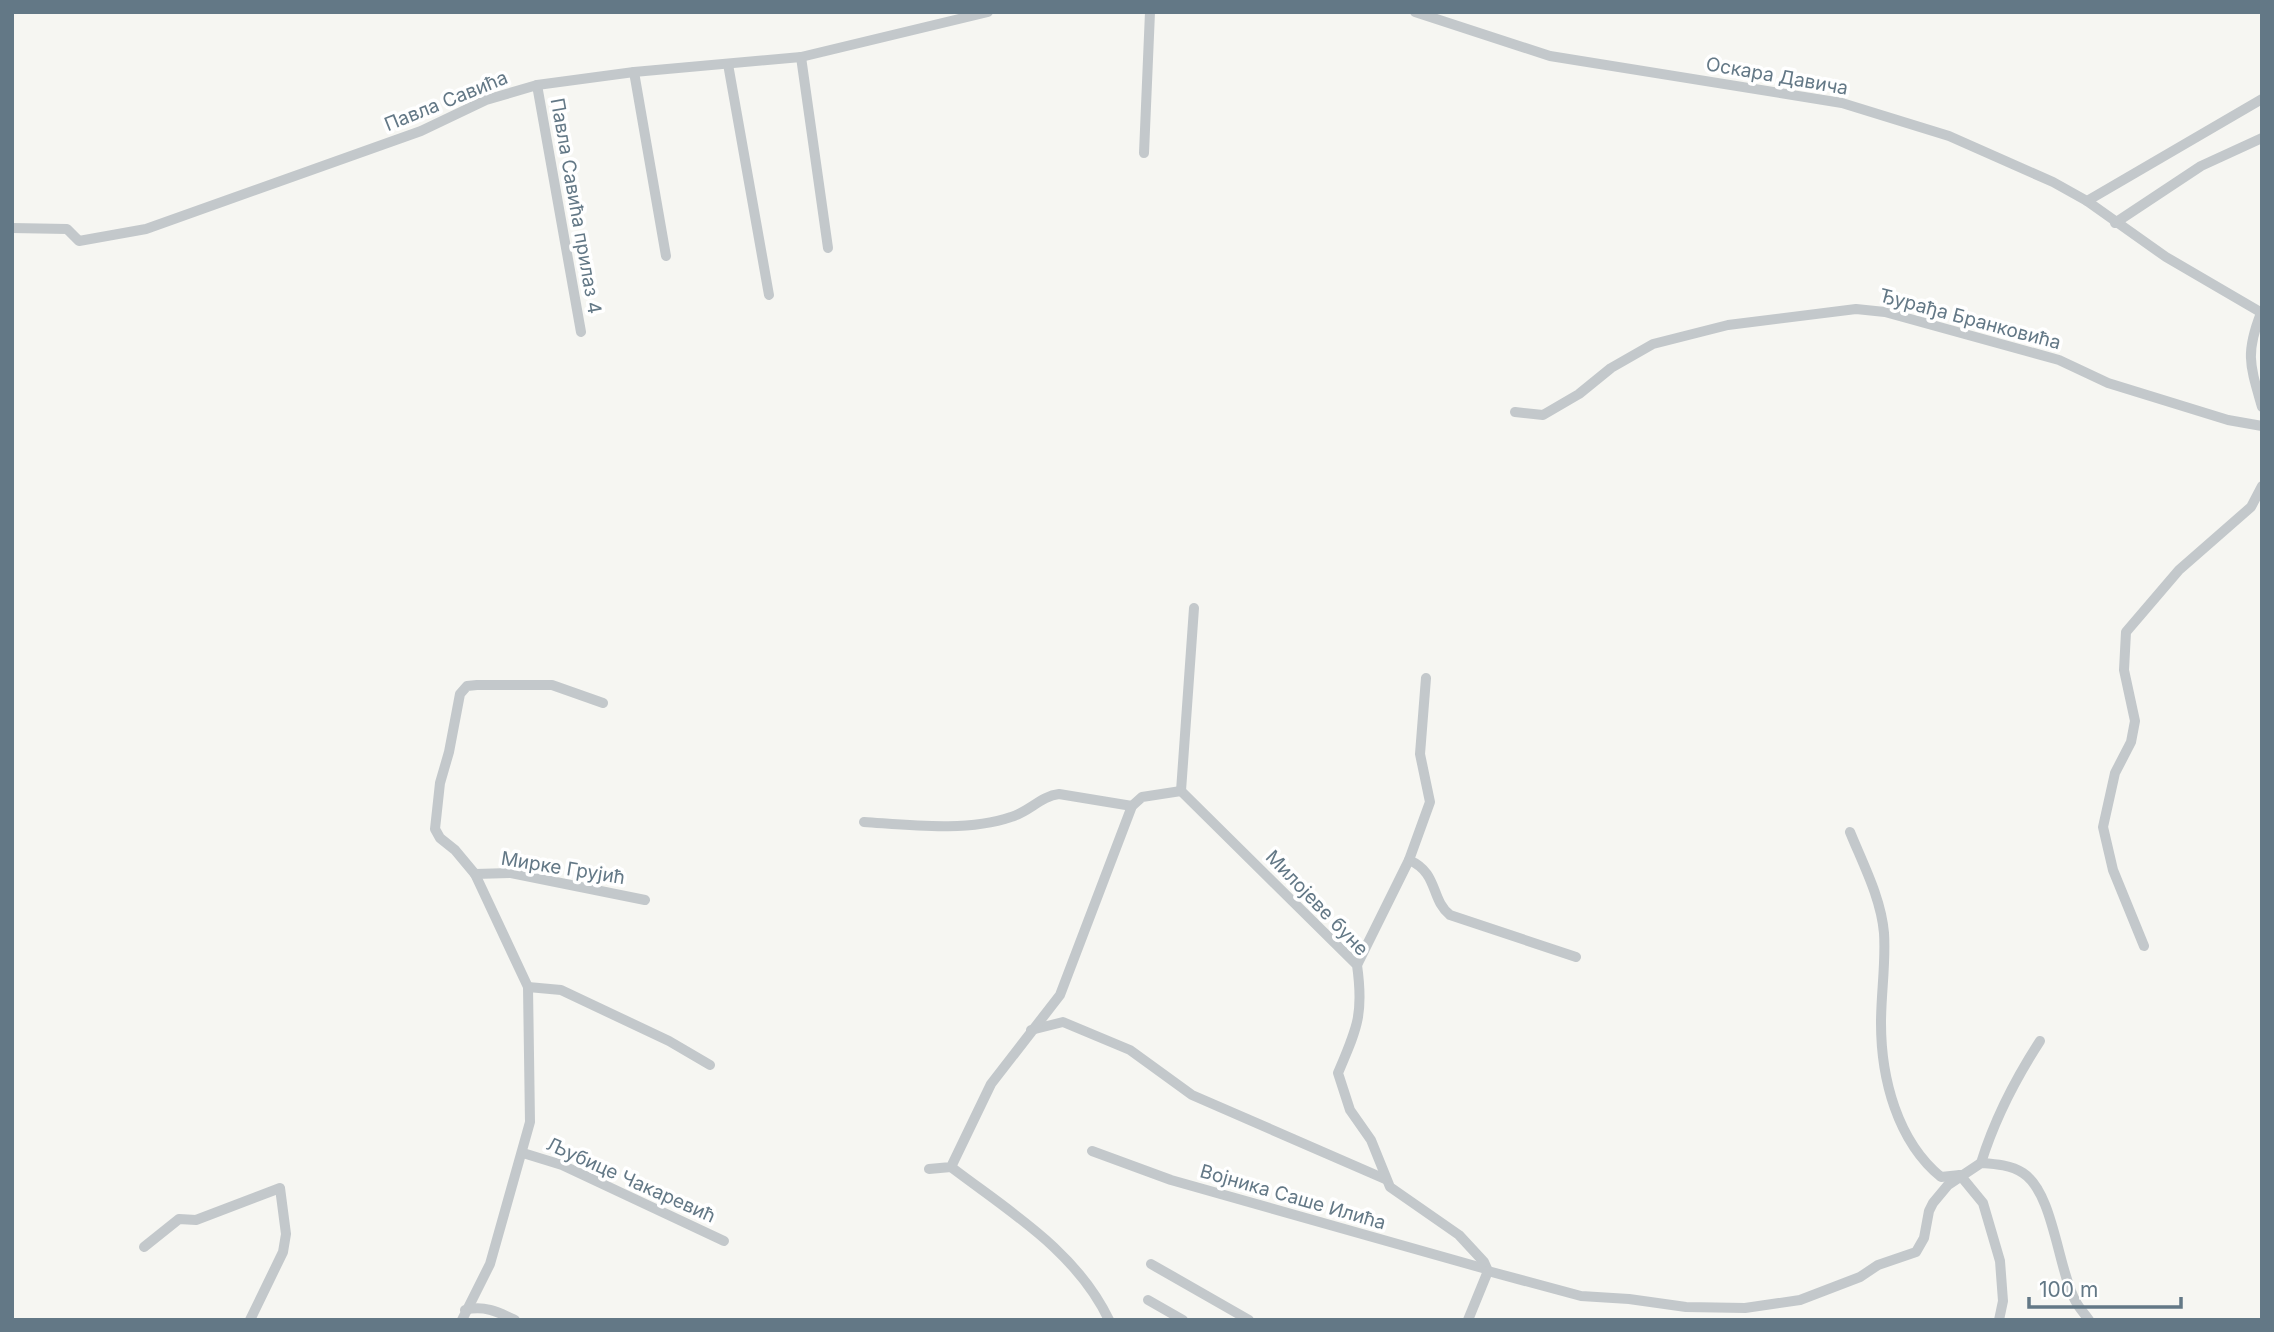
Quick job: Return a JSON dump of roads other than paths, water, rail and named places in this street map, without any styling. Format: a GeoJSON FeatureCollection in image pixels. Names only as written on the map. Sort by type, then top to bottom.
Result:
{"type":"FeatureCollection","features":[{"type":"Feature","properties":{"kind":"street","name":"Павла Савића"},"geometry":{"type":"LineString","coordinates":[[12,228],[66,229],[79,241],[145,229],[421,131],[486,100],[537,85],[634,72],[801,57],[988,12]]}},
{"type":"Feature","properties":{"kind":"street"},"geometry":{"type":"LineString","coordinates":[[1144,153],[1150,12]]}},
{"type":"Feature","properties":{"kind":"street","name":"Оскара Давича"},"geometry":{"type":"LineString","coordinates":[[1415,12],[1550,56],[1842,103],[1949,136],[2053,182],[2087,201],[2166,257],[2262,313]]}},
{"type":"Feature","properties":{"kind":"street"},"geometry":{"type":"LineString","coordinates":[[801,57],[828,248]]}},
{"type":"Feature","properties":{"kind":"street"},"geometry":{"type":"LineString","coordinates":[[728,64],[769,295]]}},
{"type":"Feature","properties":{"kind":"street"},"geometry":{"type":"LineString","coordinates":[[634,72],[666,256]]}},
{"type":"Feature","properties":{"kind":"street","name":"Павла Савића прилаз 4"},"geometry":{"type":"LineString","coordinates":[[537,85],[581,332]]}},
{"type":"Feature","properties":{"kind":"street"},"geometry":{"type":"LineString","coordinates":[[2087,201],[2262,99]]}},
{"type":"Feature","properties":{"kind":"street"},"geometry":{"type":"LineString","coordinates":[[2115,223],[2202,166],[2262,138]]}},
{"type":"Feature","properties":{"kind":"street","name":"Ђурађа Бранковића"},"geometry":{"type":"LineString","coordinates":[[1515,412],[1543,415],[1579,394],[1611,368],[1653,344],[1728,325],[1856,309],[1885,312],[2059,360],[2108,383],[2228,421],[2262,426]]}},
{"type":"Feature","properties":{"kind":"street"},"geometry":{"type":"LineString","coordinates":[[2262,313],[2251,341],[2249,358],[2262,407]]}},
{"type":"Feature","properties":{"kind":"street"},"geometry":{"type":"LineString","coordinates":[[2144,946],[2113,870],[2103,827],[2115,773],[2131,742],[2135,721],[2124,670],[2126,632],[2179,570],[2251,507],[2262,486]]}},
{"type":"Feature","properties":{"kind":"street"},"geometry":{"type":"LineString","coordinates":[[951,1167],[991,1084],[1060,995],[1132,806],[1142,797],[1181,791],[1194,608]]}},
{"type":"Feature","properties":{"kind":"street"},"geometry":{"type":"LineString","coordinates":[[1357,965],[1409,860],[1430,802],[1420,754],[1426,678]]}},
{"type":"Feature","properties":{"kind":"street"},"geometry":{"type":"LineString","coordinates":[[463,1315],[490,1264],[530,1122],[528,987],[475,874],[455,850],[440,838],[435,829],[440,783],[460,694],[467,686],[477,685],[552,685],[603,703]]}},
{"type":"Feature","properties":{"kind":"street","name":"Милојеве буне"},"geometry":{"type":"LineString","coordinates":[[1181,791],[1357,965],[1362,996],[1358,1026],[1338,1073],[1350,1110],[1371,1140],[1390,1187],[1459,1235],[1486,1268]]}},
{"type":"Feature","properties":{"kind":"street"},"geometry":{"type":"LineString","coordinates":[[864,822],[978,825],[1013,817],[1048,795],[1059,794],[1132,806]]}},
{"type":"Feature","properties":{"kind":"street"},"geometry":{"type":"LineString","coordinates":[[1850,832],[1879,906],[1883,930],[1885,970],[1882,1052],[1895,1112],[1913,1147],[1931,1169],[1941,1177],[1960,1175],[1983,1203],[2000,1261],[2003,1301],[1999,1320]]}},
{"type":"Feature","properties":{"kind":"street"},"geometry":{"type":"LineString","coordinates":[[1409,860],[1420,865],[1429,874],[1442,909],[1450,915],[1576,957]]}},
{"type":"Feature","properties":{"kind":"street","name":"Мирке Грујић"},"geometry":{"type":"LineString","coordinates":[[475,874],[511,873],[645,900]]}},
{"type":"Feature","properties":{"kind":"street"},"geometry":{"type":"LineString","coordinates":[[528,987],[561,990],[669,1041],[710,1065]]}},
{"type":"Feature","properties":{"kind":"street","name":"Милојеве буне"},"geometry":{"type":"LineString","coordinates":[[1031,1031],[1063,1022],[1119,1045],[1192,1095],[1385,1179]]}},
{"type":"Feature","properties":{"kind":"street"},"geometry":{"type":"LineString","coordinates":[[2040,1041],[2024,1065],[1991,1132],[1982,1163],[2013,1168],[2025,1174],[2035,1184],[2076,1302],[2089,1320]]}},
{"type":"Feature","properties":{"kind":"street","name":"Војника Саше Илића"},"geometry":{"type":"LineString","coordinates":[[1092,1151],[1171,1180],[1581,1296],[1686,1307],[1745,1308],[1800,1300],[1860,1277],[1878,1265],[1916,1252],[1924,1238],[1933,1203],[1960,1175],[1982,1163]]}},
{"type":"Feature","properties":{"kind":"street","name":"Љубице Чакаревић"},"geometry":{"type":"LineString","coordinates":[[523,1153],[562,1164],[724,1241]]}},
{"type":"Feature","properties":{"kind":"street"},"geometry":{"type":"LineString","coordinates":[[929,1169],[951,1167],[1056,1248],[1079,1271],[1110,1320]]}},
{"type":"Feature","properties":{"kind":"street"},"geometry":{"type":"LineString","coordinates":[[144,1247],[179,1219],[196,1220],[280,1188],[286,1234],[283,1252],[250,1320]]}},
{"type":"Feature","properties":{"kind":"street"},"geometry":{"type":"LineString","coordinates":[[1151,1264],[1249,1320]]}},
{"type":"Feature","properties":{"kind":"street"},"geometry":{"type":"LineString","coordinates":[[1468,1320],[1486,1268]]}},
{"type":"Feature","properties":{"kind":"street"},"geometry":{"type":"LineString","coordinates":[[1148,1300],[1183,1320]]}},
{"type":"Feature","properties":{"kind":"street"},"geometry":{"type":"LineString","coordinates":[[463,1315],[476,1307],[494,1310],[515,1320]]}}]}
